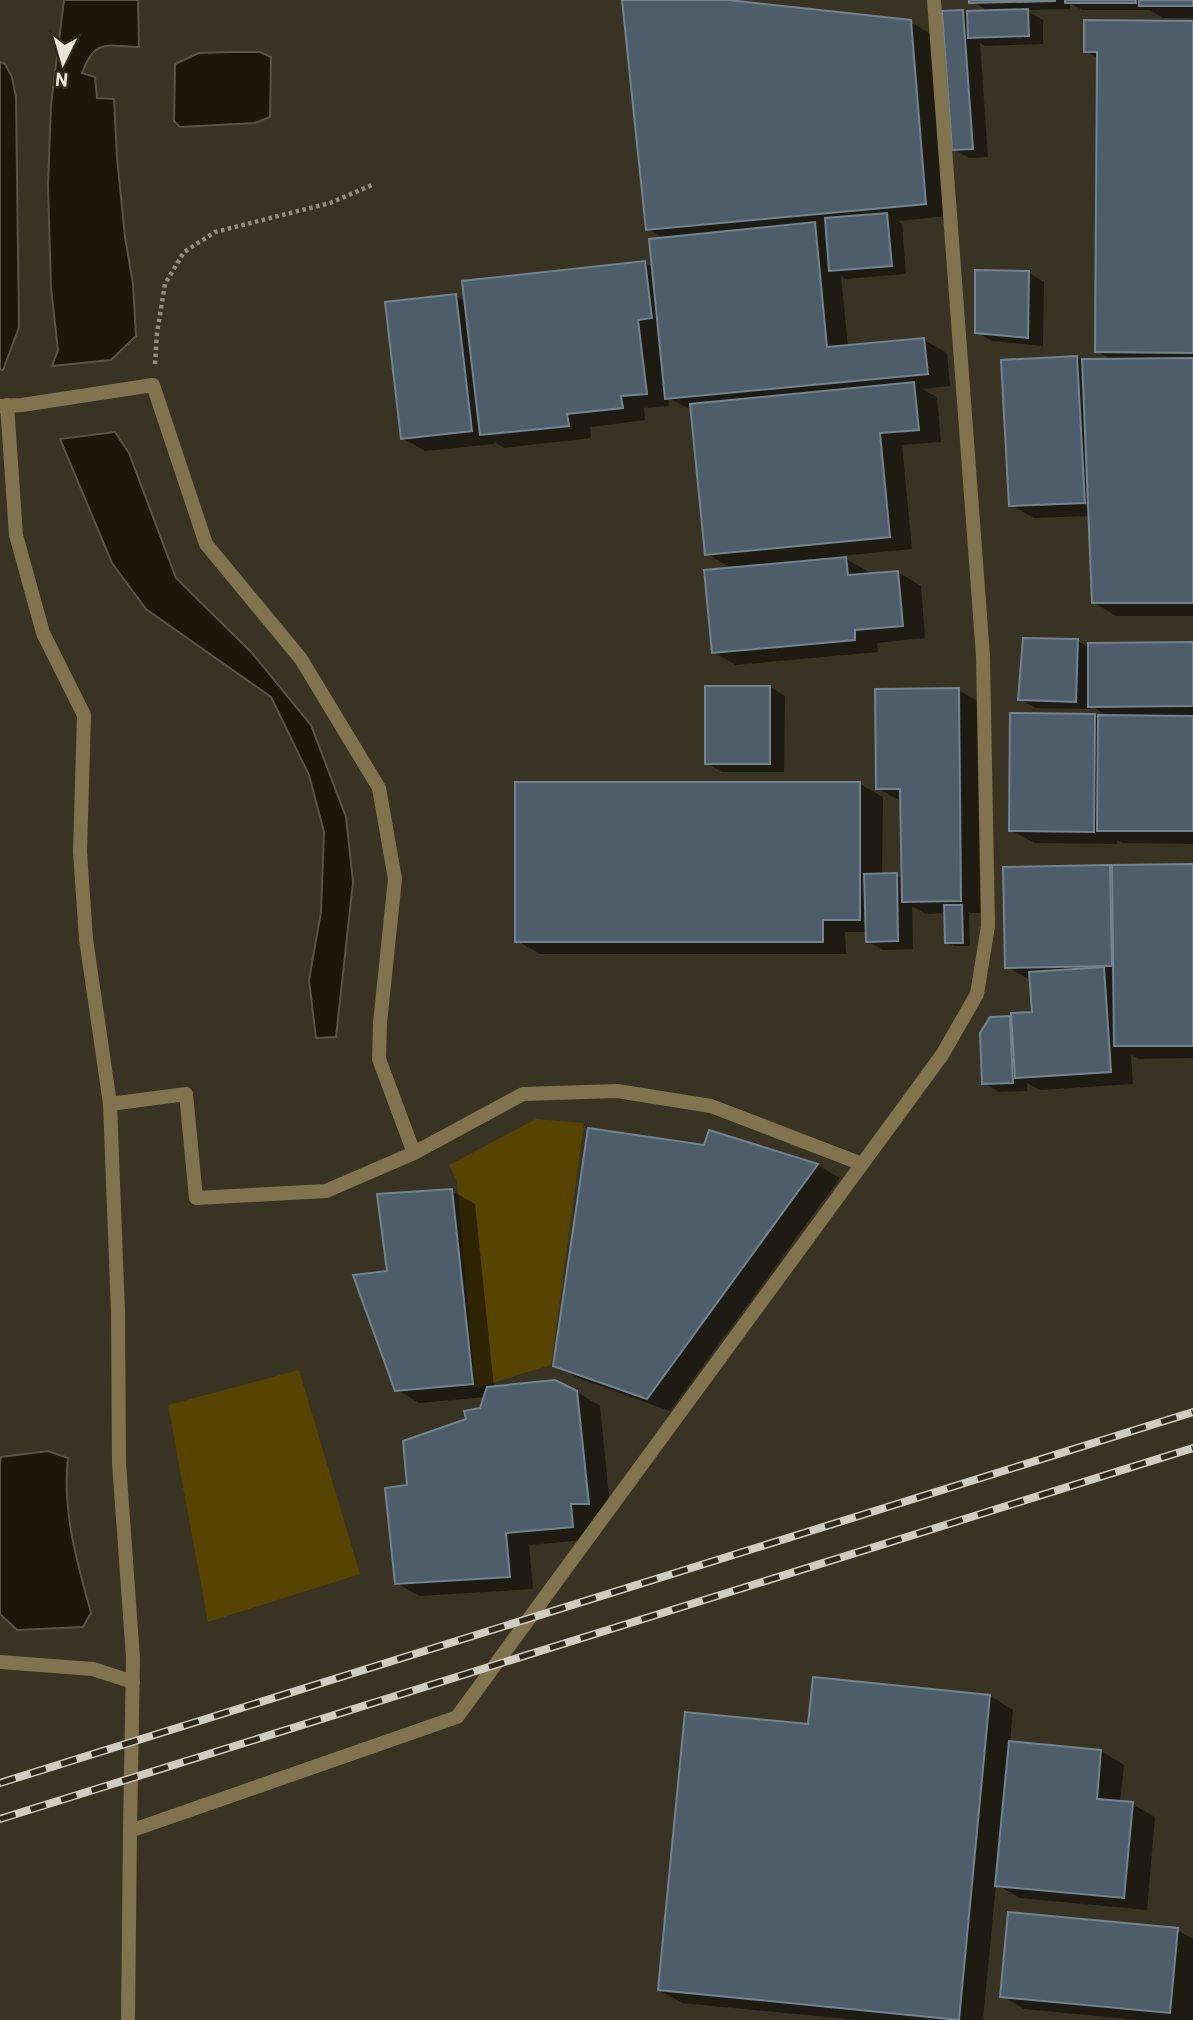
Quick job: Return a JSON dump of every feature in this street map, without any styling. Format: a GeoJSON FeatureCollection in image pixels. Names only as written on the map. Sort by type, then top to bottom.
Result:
{"type":"FeatureCollection","features":[{"type":"Feature","properties":{"kind":"street"},"geometry":{"type":"LineString","coordinates":[[130,1830],[457,1717],[942,1055],[977,994],[988,926],[983,656],[934,0]]}},
{"type":"Feature","properties":{"kind":"street"},"geometry":{"type":"LineString","coordinates":[[128,2020],[132,1644],[119,1463],[118,1312],[110,1104],[86,939],[79,852],[84,715],[43,633],[16,535],[4,406],[153,385],[205,544],[301,659],[379,789],[395,879],[380,1023],[380,1059],[414,1153]]}},
{"type":"Feature","properties":{"kind":"street"},"geometry":{"type":"LineString","coordinates":[[110,1104],[186,1094],[196,1198],[326,1191],[414,1153],[523,1094],[617,1091],[711,1106],[862,1164]]}},
{"type":"Feature","properties":{"kind":"street"},"geometry":{"type":"LineString","coordinates":[[0,1662],[93,1669],[133,1682]]}},
{"type":"Feature","properties":{"kind":"path"},"geometry":{"type":"LineString","coordinates":[[153,385],[157,332],[165,284],[184,252],[215,232],[330,203],[372,185]]}},
{"type":"Feature","properties":{"kind":"shaded area"},"geometry":{"type":"Polygon","coordinates":[[[64,0],[138,0],[139,47],[103,46],[92,54],[82,73],[95,77],[97,98],[114,99],[117,158],[133,284],[136,336],[111,360],[52,366],[58,350],[51,288],[48,186],[51,105],[64,0]]]}},
{"type":"Feature","properties":{"kind":"shaded area"},"geometry":{"type":"Polygon","coordinates":[[[260,52],[271,57],[270,117],[255,123],[180,127],[174,121],[175,64],[199,53],[260,52]]]}},
{"type":"Feature","properties":{"kind":"shaded area"},"geometry":{"type":"Polygon","coordinates":[[[0,62],[5,64],[12,77],[16,97],[19,327],[3,370],[0,370],[0,62]]]}},
{"type":"Feature","properties":{"kind":"shaded area"},"geometry":{"type":"Polygon","coordinates":[[[115,432],[129,453],[176,578],[252,653],[311,725],[346,817],[353,882],[336,1037],[316,1038],[309,980],[321,912],[324,832],[309,775],[271,697],[146,609],[112,563],[60,439],[115,432]]]}},
{"type":"Feature","properties":{"kind":"shaded area"},"geometry":{"type":"Polygon","coordinates":[[[536,1119],[584,1123],[551,1365],[475,1388],[457,1181],[449,1165],[536,1119]]]}},
{"type":"Feature","properties":{"kind":"shaded area"},"geometry":{"type":"Polygon","coordinates":[[[299,1370],[360,1574],[208,1622],[168,1405],[299,1370]]]}},
{"type":"Feature","properties":{"kind":"shaded area"},"geometry":{"type":"Polygon","coordinates":[[[48,1451],[68,1458],[69,1517],[91,1613],[83,1627],[17,1630],[0,1614],[1,1457],[48,1451]]]}},
{"type":"Feature","properties":{"kind":"building"},"geometry":{"type":"Polygon","coordinates":[[[622,0],[728,0],[911,20],[926,204],[646,230],[622,0]]]}},
{"type":"Feature","properties":{"kind":"building"},"geometry":{"type":"Polygon","coordinates":[[[969,0],[1055,0],[1055,1],[969,3],[969,0]]]}},
{"type":"Feature","properties":{"kind":"building"},"geometry":{"type":"Polygon","coordinates":[[[1065,0],[1136,0],[1136,3],[1065,3],[1065,0]]]}},
{"type":"Feature","properties":{"kind":"building"},"geometry":{"type":"Polygon","coordinates":[[[1139,0],[1193,0],[1193,6],[1139,6],[1139,0]]]}},
{"type":"Feature","properties":{"kind":"building"},"geometry":{"type":"Polygon","coordinates":[[[1028,9],[1029,36],[968,38],[967,11],[1028,9]]]}},
{"type":"Feature","properties":{"kind":"building"},"geometry":{"type":"Polygon","coordinates":[[[963,10],[973,149],[952,150],[942,11],[963,10]]]}},
{"type":"Feature","properties":{"kind":"building"},"geometry":{"type":"Polygon","coordinates":[[[1084,20],[1193,21],[1193,353],[1095,352],[1097,52],[1084,52],[1084,20]]]}},
{"type":"Feature","properties":{"kind":"building"},"geometry":{"type":"Polygon","coordinates":[[[887,213],[892,266],[829,271],[825,218],[887,213]]]}},
{"type":"Feature","properties":{"kind":"building"},"geometry":{"type":"Polygon","coordinates":[[[815,222],[827,347],[924,338],[928,374],[665,399],[649,239],[815,222]]]}},
{"type":"Feature","properties":{"kind":"building"},"geometry":{"type":"Polygon","coordinates":[[[645,261],[652,318],[638,320],[647,394],[621,396],[623,408],[567,414],[569,426],[480,435],[462,281],[645,261]]]}},
{"type":"Feature","properties":{"kind":"building"},"geometry":{"type":"Polygon","coordinates":[[[975,270],[1029,271],[1028,338],[975,333],[975,270]]]}},
{"type":"Feature","properties":{"kind":"building"},"geometry":{"type":"Polygon","coordinates":[[[456,294],[472,431],[401,439],[385,302],[456,294]]]}},
{"type":"Feature","properties":{"kind":"building"},"geometry":{"type":"Polygon","coordinates":[[[1077,356],[1085,503],[1009,506],[1001,360],[1077,356]]]}},
{"type":"Feature","properties":{"kind":"building"},"geometry":{"type":"Polygon","coordinates":[[[1193,358],[1193,603],[1092,603],[1082,359],[1193,358]]]}},
{"type":"Feature","properties":{"kind":"building"},"geometry":{"type":"Polygon","coordinates":[[[914,382],[919,430],[880,433],[890,537],[705,555],[690,404],[914,382]]]}},
{"type":"Feature","properties":{"kind":"building"},"geometry":{"type":"Polygon","coordinates":[[[846,557],[848,575],[898,571],[903,626],[855,630],[855,640],[712,653],[704,570],[846,557]]]}},
{"type":"Feature","properties":{"kind":"building"},"geometry":{"type":"Polygon","coordinates":[[[1023,638],[1078,639],[1076,702],[1018,700],[1023,638]]]}},
{"type":"Feature","properties":{"kind":"building"},"geometry":{"type":"Polygon","coordinates":[[[1193,642],[1193,706],[1088,707],[1088,643],[1193,642]]]}},
{"type":"Feature","properties":{"kind":"building"},"geometry":{"type":"Polygon","coordinates":[[[705,686],[770,686],[770,764],[705,764],[705,686]]]}},
{"type":"Feature","properties":{"kind":"building"},"geometry":{"type":"Polygon","coordinates":[[[959,688],[961,901],[902,902],[900,789],[876,789],[875,689],[959,688]]]}},
{"type":"Feature","properties":{"kind":"building"},"geometry":{"type":"Polygon","coordinates":[[[1010,713],[1095,714],[1094,832],[1009,831],[1010,713]]]}},
{"type":"Feature","properties":{"kind":"building"},"geometry":{"type":"Polygon","coordinates":[[[1098,715],[1193,716],[1193,831],[1097,831],[1098,715]]]}},
{"type":"Feature","properties":{"kind":"building"},"geometry":{"type":"Polygon","coordinates":[[[515,782],[860,782],[860,920],[823,920],[823,942],[515,942],[515,782]]]}},
{"type":"Feature","properties":{"kind":"building"},"geometry":{"type":"Polygon","coordinates":[[[1193,864],[1193,1046],[1114,1046],[1112,865],[1193,864]]]}},
{"type":"Feature","properties":{"kind":"building"},"geometry":{"type":"Polygon","coordinates":[[[1110,865],[1112,966],[1005,968],[1003,867],[1110,865]]]}},
{"type":"Feature","properties":{"kind":"building"},"geometry":{"type":"Polygon","coordinates":[[[897,873],[898,941],[866,942],[864,874],[897,873]]]}},
{"type":"Feature","properties":{"kind":"building"},"geometry":{"type":"Polygon","coordinates":[[[944,905],[962,905],[963,943],[945,943],[944,905]]]}},
{"type":"Feature","properties":{"kind":"building"},"geometry":{"type":"Polygon","coordinates":[[[1104,967],[1111,1072],[1015,1078],[1011,1013],[1032,1012],[1029,972],[1104,967]]]}},
{"type":"Feature","properties":{"kind":"building"},"geometry":{"type":"Polygon","coordinates":[[[1010,1016],[1013,1083],[982,1084],[980,1033],[990,1017],[1010,1016]]]}},
{"type":"Feature","properties":{"kind":"building"},"geometry":{"type":"Polygon","coordinates":[[[588,1128],[704,1145],[709,1130],[818,1164],[647,1399],[553,1366],[588,1128]]]}},
{"type":"Feature","properties":{"kind":"building"},"geometry":{"type":"Polygon","coordinates":[[[452,1189],[473,1384],[395,1391],[353,1275],[387,1271],[377,1194],[452,1189]]]}},
{"type":"Feature","properties":{"kind":"building"},"geometry":{"type":"Polygon","coordinates":[[[555,1380],[577,1391],[589,1504],[571,1504],[573,1527],[506,1533],[510,1577],[395,1584],[385,1488],[407,1485],[403,1441],[466,1419],[464,1411],[480,1408],[487,1387],[555,1380]]]}},
{"type":"Feature","properties":{"kind":"building"},"geometry":{"type":"Polygon","coordinates":[[[813,1677],[990,1695],[959,2020],[658,1990],[685,1712],[808,1724],[813,1677]]]}},
{"type":"Feature","properties":{"kind":"building"},"geometry":{"type":"Polygon","coordinates":[[[1009,1741],[1101,1750],[1097,1799],[1133,1802],[1124,1898],[995,1886],[1009,1741]]]}},
{"type":"Feature","properties":{"kind":"building"},"geometry":{"type":"Polygon","coordinates":[[[1008,1912],[1178,1928],[1170,2013],[1000,1997],[1008,1912]]]}},
{"type":"Feature","properties":{"kind":"railway"},"geometry":{"type":"LineString","coordinates":[[0,1783],[1193,1412]]}},
{"type":"Feature","properties":{"kind":"railway"},"geometry":{"type":"LineString","coordinates":[[0,1819],[1193,1448]]}}]}
